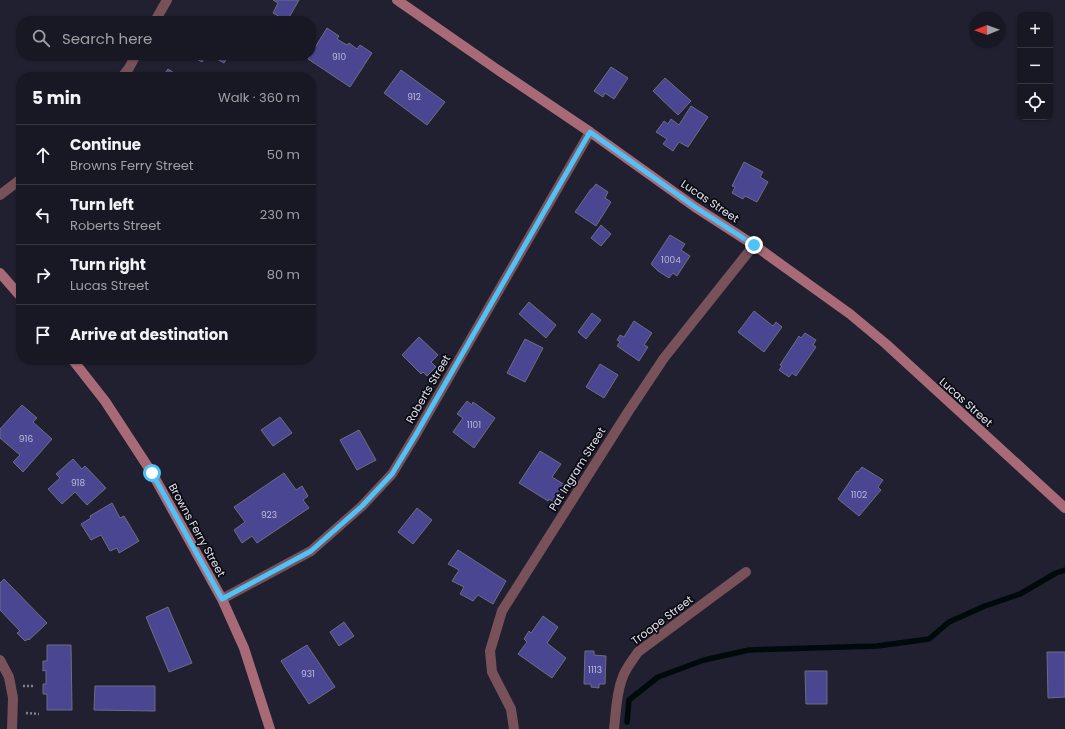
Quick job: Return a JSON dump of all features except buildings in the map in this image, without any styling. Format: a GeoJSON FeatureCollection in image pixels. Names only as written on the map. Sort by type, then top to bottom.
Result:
{"type":"FeatureCollection","features":[{"type":"Feature","properties":{"kind":"street"},"geometry":{"type":"LineString","coordinates":[[158,16],[167,0]]}},
{"type":"Feature","properties":{"kind":"street","name":"Lucas Street"},"geometry":{"type":"LineString","coordinates":[[396,0],[590,132],[695,207],[754,245],[850,314],[874,334],[1065,508]]}},
{"type":"Feature","properties":{"kind":"street"},"geometry":{"type":"LineString","coordinates":[[126,72],[133,60]]}},
{"type":"Feature","properties":{"kind":"street","name":"Roberts Street"},"geometry":{"type":"LineString","coordinates":[[222,599],[311,551],[362,506],[392,474],[590,132]]}},
{"type":"Feature","properties":{"kind":"street"},"geometry":{"type":"LineString","coordinates":[[0,195],[16,183]]}},
{"type":"Feature","properties":{"kind":"street","name":"Pat Ingram Street"},"geometry":{"type":"LineString","coordinates":[[514,729],[511,709],[492,672],[490,651],[502,611],[660,364],[754,245]]}},
{"type":"Feature","properties":{"kind":"street"},"geometry":{"type":"LineString","coordinates":[[0,273],[16,291]]}},
{"type":"Feature","properties":{"kind":"street","name":"Browns Ferry Street"},"geometry":{"type":"LineString","coordinates":[[76,364],[105,401],[152,473],[222,599],[244,648],[270,729]]}},
{"type":"Feature","properties":{"kind":"street","name":"Troope Street"},"geometry":{"type":"LineString","coordinates":[[614,729],[618,694],[622,678],[628,665],[638,652],[746,572]]}},
{"type":"Feature","properties":{"kind":"street"},"geometry":{"type":"LineString","coordinates":[[0,660],[10,677],[13,698],[12,729]]}},
{"type":"Feature","properties":{"kind":"path"},"geometry":{"type":"LineString","coordinates":[[23,686],[35,686]]}},
{"type":"Feature","properties":{"kind":"path"},"geometry":{"type":"LineString","coordinates":[[24,713],[39,714]]}},
{"type":"Feature","properties":{"kind":"waterway"},"geometry":{"type":"LineString","coordinates":[[627,722],[629,700],[658,677],[704,660],[749,650],[877,646],[929,639],[949,622],[985,606],[1020,594],[1056,573],[1065,570]]}},
{"type":"Feature","properties":{"kind":"route"},"geometry":{"type":"LineString","coordinates":[[152,473],[222,599],[311,551],[362,506],[392,474],[590,132],[695,207],[754,245]]}}]}
